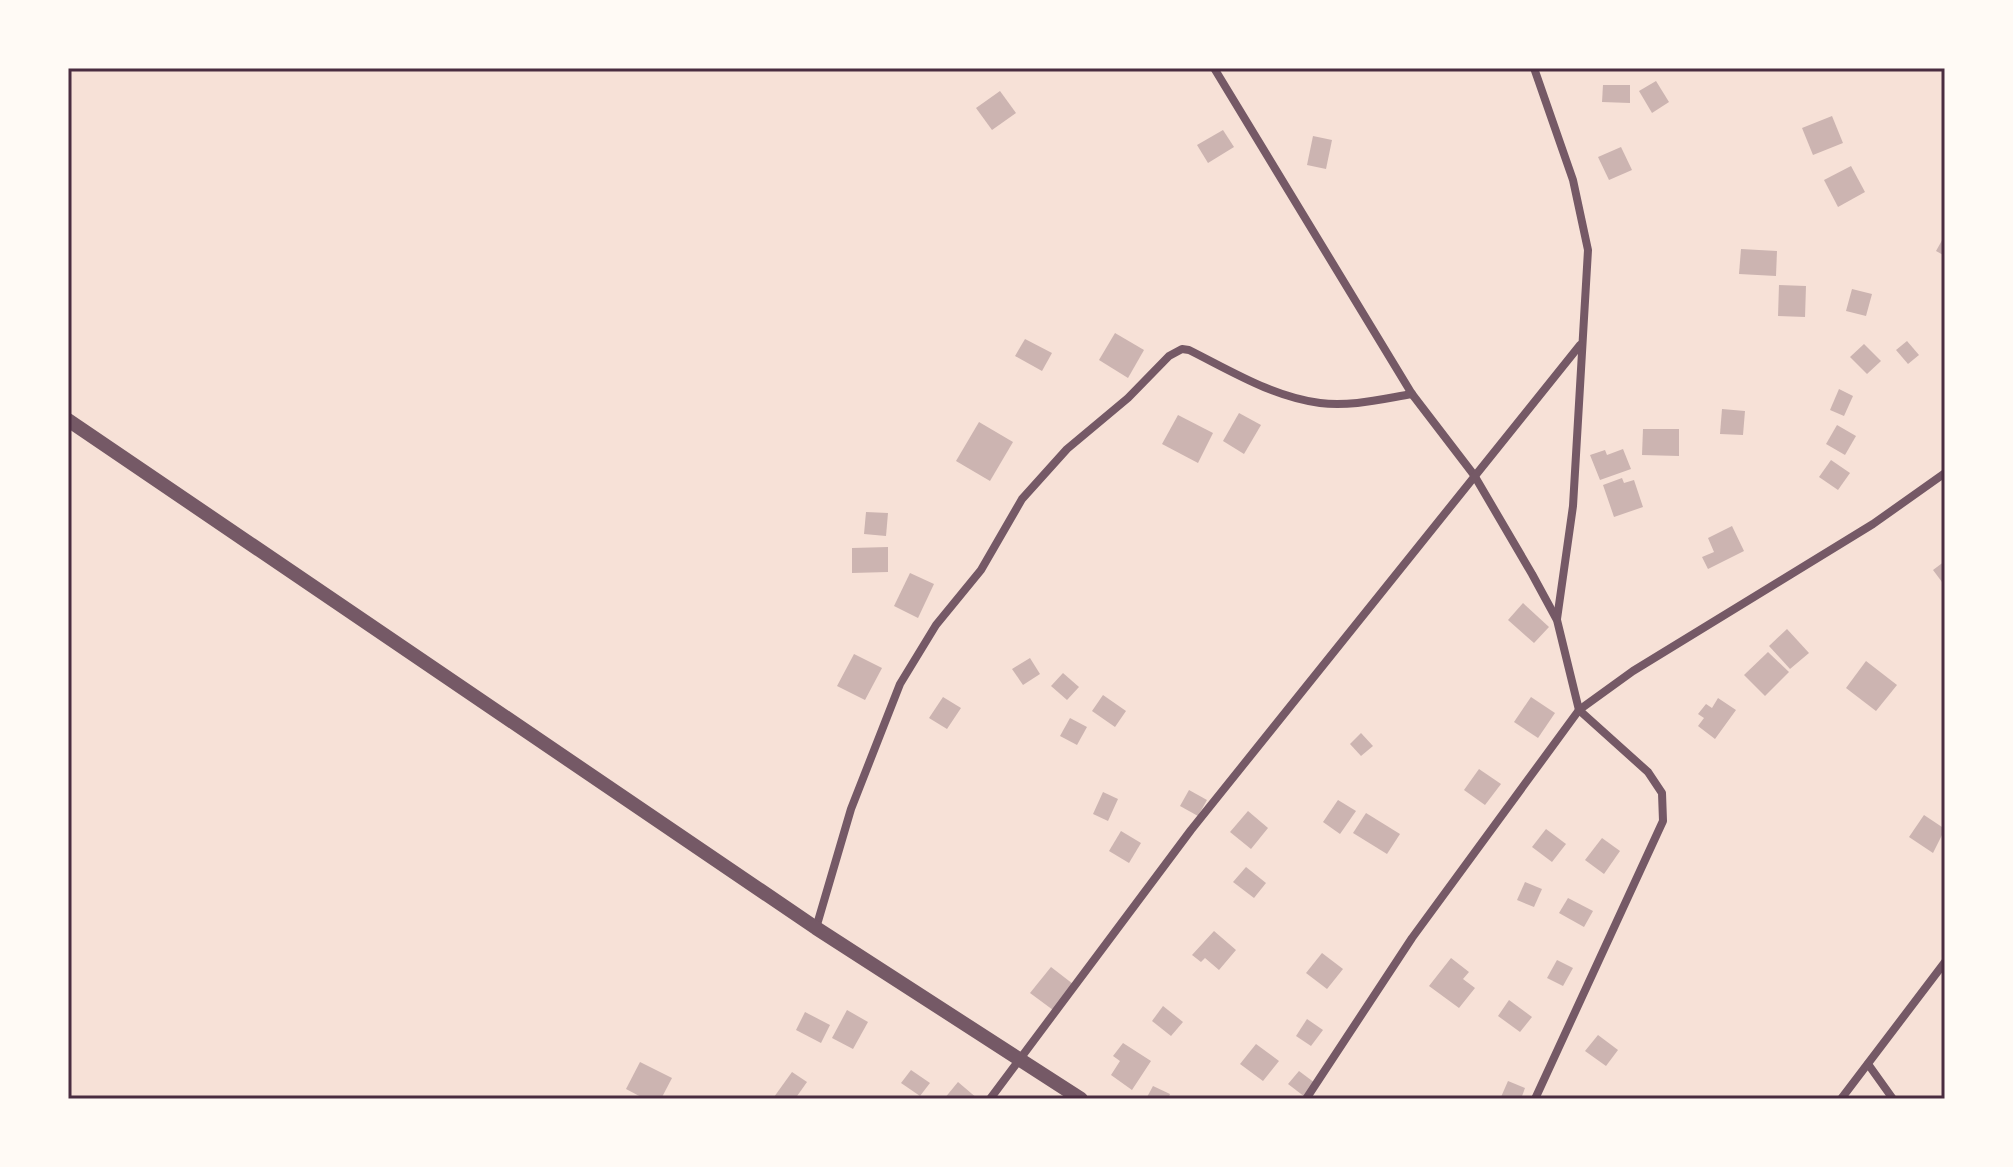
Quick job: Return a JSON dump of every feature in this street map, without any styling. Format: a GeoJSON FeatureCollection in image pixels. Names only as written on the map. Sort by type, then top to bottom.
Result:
{"type":"FeatureCollection","features":[{"type":"Feature","properties":{"kind":"street"},"geometry":{"type":"LineString","coordinates":[[1214,68],[1412,394],[1474,475],[1557,620],[1579,710],[1648,772],[1662,793],[1663,821],[1535,1099]]}},
{"type":"Feature","properties":{"kind":"street"},"geometry":{"type":"LineString","coordinates":[[1534,68],[1573,180],[1588,250],[1588,296],[1580,345],[1573,506],[1557,620]]}},
{"type":"Feature","properties":{"kind":"street"},"geometry":{"type":"LineString","coordinates":[[990,1099],[1191,830],[1580,345]]}},
{"type":"Feature","properties":{"kind":"street"},"geometry":{"type":"LineString","coordinates":[[816,928],[851,809],[900,684],[936,625],[981,570],[1022,499],[1067,449],[1128,398],[1169,356],[1182,349],[1189,350],[1267,389],[1320,403],[1360,402],[1412,394]]}},
{"type":"Feature","properties":{"kind":"street"},"geometry":{"type":"LineString","coordinates":[[68,420],[816,928],[1081,1099]]}},
{"type":"Feature","properties":{"kind":"street"},"geometry":{"type":"LineString","coordinates":[[1306,1099],[1412,938],[1579,710],[1633,671],[1873,524],[1945,473]]}},
{"type":"Feature","properties":{"kind":"street"},"geometry":{"type":"LineString","coordinates":[[1841,1099],[1945,962]]}},
{"type":"Feature","properties":{"kind":"street"},"geometry":{"type":"LineString","coordinates":[[1868,1064],[1893,1099]]}},
{"type":"Feature","properties":{"kind":"building"},"geometry":{"type":"Polygon","coordinates":[[[1656,81],[1669,102],[1652,113],[1639,91],[1656,81]]]}},
{"type":"Feature","properties":{"kind":"building"},"geometry":{"type":"Polygon","coordinates":[[[1603,85],[1630,85],[1630,103],[1602,102],[1603,85]]]}},
{"type":"Feature","properties":{"kind":"building"},"geometry":{"type":"Polygon","coordinates":[[[1000,91],[1016,113],[992,130],[976,108],[1000,91]]]}},
{"type":"Feature","properties":{"kind":"building"},"geometry":{"type":"Polygon","coordinates":[[[1832,116],[1843,143],[1813,155],[1802,128],[1832,116]]]}},
{"type":"Feature","properties":{"kind":"building"},"geometry":{"type":"Polygon","coordinates":[[[1223,130],[1234,147],[1208,163],[1197,145],[1223,130]]]}},
{"type":"Feature","properties":{"kind":"building"},"geometry":{"type":"Polygon","coordinates":[[[1313,136],[1332,140],[1326,169],[1307,165],[1313,136]]]}},
{"type":"Feature","properties":{"kind":"building"},"geometry":{"type":"Polygon","coordinates":[[[1621,147],[1632,170],[1609,180],[1598,157],[1621,147]]]}},
{"type":"Feature","properties":{"kind":"building"},"geometry":{"type":"Polygon","coordinates":[[[1851,166],[1865,192],[1838,207],[1824,180],[1851,166]]]}},
{"type":"Feature","properties":{"kind":"building"},"geometry":{"type":"Polygon","coordinates":[[[1945,235],[1945,256],[1936,251],[1945,235]]]}},
{"type":"Feature","properties":{"kind":"building"},"geometry":{"type":"Polygon","coordinates":[[[1741,249],[1777,251],[1776,276],[1739,274],[1741,249]]]}},
{"type":"Feature","properties":{"kind":"building"},"geometry":{"type":"Polygon","coordinates":[[[1779,285],[1806,286],[1805,317],[1778,316],[1779,285]]]}},
{"type":"Feature","properties":{"kind":"building"},"geometry":{"type":"Polygon","coordinates":[[[1852,289],[1872,294],[1866,316],[1846,311],[1852,289]]]}},
{"type":"Feature","properties":{"kind":"building"},"geometry":{"type":"Polygon","coordinates":[[[1115,333],[1144,350],[1128,378],[1099,360],[1115,333]]]}},
{"type":"Feature","properties":{"kind":"building"},"geometry":{"type":"Polygon","coordinates":[[[1025,339],[1052,353],[1042,371],[1015,356],[1025,339]]]}},
{"type":"Feature","properties":{"kind":"building"},"geometry":{"type":"Polygon","coordinates":[[[1907,341],[1919,355],[1908,364],[1896,350],[1907,341]]]}},
{"type":"Feature","properties":{"kind":"building"},"geometry":{"type":"Polygon","coordinates":[[[1864,344],[1881,361],[1867,374],[1850,357],[1864,344]]]}},
{"type":"Feature","properties":{"kind":"building"},"geometry":{"type":"Polygon","coordinates":[[[1839,389],[1853,396],[1844,416],[1830,410],[1839,389]]]}},
{"type":"Feature","properties":{"kind":"building"},"geometry":{"type":"Polygon","coordinates":[[[1722,409],[1745,411],[1743,435],[1720,434],[1722,409]]]}},
{"type":"Feature","properties":{"kind":"building"},"geometry":{"type":"Polygon","coordinates":[[[1239,413],[1261,425],[1244,454],[1223,441],[1239,413]]]}},
{"type":"Feature","properties":{"kind":"building"},"geometry":{"type":"Polygon","coordinates":[[[1178,415],[1213,433],[1198,463],[1162,444],[1178,415]]]}},
{"type":"Feature","properties":{"kind":"building"},"geometry":{"type":"Polygon","coordinates":[[[979,422],[1013,442],[990,481],[956,461],[979,422]]]}},
{"type":"Feature","properties":{"kind":"building"},"geometry":{"type":"Polygon","coordinates":[[[1837,425],[1856,436],[1845,455],[1826,444],[1837,425]]]}},
{"type":"Feature","properties":{"kind":"building"},"geometry":{"type":"Polygon","coordinates":[[[1643,429],[1679,429],[1679,456],[1642,455],[1643,429]]]}},
{"type":"Feature","properties":{"kind":"building"},"geometry":{"type":"Polygon","coordinates":[[[1623,449],[1631,469],[1600,480],[1590,455],[1605,450],[1607,455],[1623,449]]]}},
{"type":"Feature","properties":{"kind":"building"},"geometry":{"type":"Polygon","coordinates":[[[1831,460],[1850,473],[1838,490],[1819,477],[1831,460]]]}},
{"type":"Feature","properties":{"kind":"building"},"geometry":{"type":"Polygon","coordinates":[[[1622,478],[1624,483],[1634,480],[1643,507],[1614,517],[1603,485],[1622,478]]]}},
{"type":"Feature","properties":{"kind":"building"},"geometry":{"type":"Polygon","coordinates":[[[866,512],[888,513],[886,536],[864,534],[866,512]]]}},
{"type":"Feature","properties":{"kind":"building"},"geometry":{"type":"Polygon","coordinates":[[[1732,526],[1744,551],[1708,569],[1702,557],[1714,552],[1708,538],[1732,526]]]}},
{"type":"Feature","properties":{"kind":"building"},"geometry":{"type":"Polygon","coordinates":[[[888,547],[888,572],[852,573],[852,548],[888,547]]]}},
{"type":"Feature","properties":{"kind":"building"},"geometry":{"type":"Polygon","coordinates":[[[1945,561],[1945,586],[1933,570],[1945,561]]]}},
{"type":"Feature","properties":{"kind":"building"},"geometry":{"type":"Polygon","coordinates":[[[910,573],[934,584],[918,618],[894,606],[910,573]]]}},
{"type":"Feature","properties":{"kind":"building"},"geometry":{"type":"Polygon","coordinates":[[[1523,603],[1549,627],[1534,643],[1508,620],[1523,603]]]}},
{"type":"Feature","properties":{"kind":"building"},"geometry":{"type":"Polygon","coordinates":[[[1787,629],[1809,653],[1790,669],[1769,646],[1787,629]]]}},
{"type":"Feature","properties":{"kind":"building"},"geometry":{"type":"Polygon","coordinates":[[[1768,652],[1789,672],[1765,696],[1744,675],[1768,652]]]}},
{"type":"Feature","properties":{"kind":"building"},"geometry":{"type":"Polygon","coordinates":[[[854,654],[882,668],[865,700],[837,686],[854,654]]]}},
{"type":"Feature","properties":{"kind":"building"},"geometry":{"type":"Polygon","coordinates":[[[1030,658],[1040,674],[1023,685],[1012,669],[1030,658]]]}},
{"type":"Feature","properties":{"kind":"building"},"geometry":{"type":"Polygon","coordinates":[[[1866,661],[1897,685],[1876,711],[1846,688],[1866,661]]]}},
{"type":"Feature","properties":{"kind":"building"},"geometry":{"type":"Polygon","coordinates":[[[1063,673],[1079,687],[1067,700],[1051,686],[1063,673]]]}},
{"type":"Feature","properties":{"kind":"building"},"geometry":{"type":"Polygon","coordinates":[[[1103,695],[1126,711],[1115,727],[1092,711],[1103,695]]]}},
{"type":"Feature","properties":{"kind":"building"},"geometry":{"type":"Polygon","coordinates":[[[943,697],[961,708],[947,729],[929,718],[943,697]]]}},
{"type":"Feature","properties":{"kind":"building"},"geometry":{"type":"Polygon","coordinates":[[[1531,697],[1555,713],[1538,738],[1514,722],[1531,697]]]}},
{"type":"Feature","properties":{"kind":"building"},"geometry":{"type":"Polygon","coordinates":[[[1718,698],[1736,710],[1715,739],[1698,726],[1704,718],[1698,714],[1706,704],[1712,708],[1718,698]]]}},
{"type":"Feature","properties":{"kind":"building"},"geometry":{"type":"Polygon","coordinates":[[[1070,718],[1087,727],[1077,745],[1060,736],[1070,718]]]}},
{"type":"Feature","properties":{"kind":"building"},"geometry":{"type":"Polygon","coordinates":[[[1361,733],[1373,746],[1361,756],[1350,744],[1361,733]]]}},
{"type":"Feature","properties":{"kind":"building"},"geometry":{"type":"Polygon","coordinates":[[[1479,769],[1501,784],[1485,805],[1464,790],[1479,769]]]}},
{"type":"Feature","properties":{"kind":"building"},"geometry":{"type":"Polygon","coordinates":[[[1189,790],[1207,800],[1198,816],[1180,806],[1189,790]]]}},
{"type":"Feature","properties":{"kind":"building"},"geometry":{"type":"Polygon","coordinates":[[[1103,792],[1118,799],[1108,821],[1093,814],[1103,792]]]}},
{"type":"Feature","properties":{"kind":"building"},"geometry":{"type":"Polygon","coordinates":[[[1338,800],[1356,811],[1340,834],[1323,822],[1338,800]]]}},
{"type":"Feature","properties":{"kind":"building"},"geometry":{"type":"Polygon","coordinates":[[[1248,811],[1268,828],[1251,849],[1230,832],[1248,811]]]}},
{"type":"Feature","properties":{"kind":"building"},"geometry":{"type":"Polygon","coordinates":[[[1366,813],[1400,834],[1387,854],[1353,833],[1366,813]]]}},
{"type":"Feature","properties":{"kind":"building"},"geometry":{"type":"Polygon","coordinates":[[[1924,815],[1945,829],[1933,853],[1909,837],[1924,815]]]}},
{"type":"Feature","properties":{"kind":"building"},"geometry":{"type":"Polygon","coordinates":[[[1546,829],[1566,844],[1552,862],[1532,847],[1546,829]]]}},
{"type":"Feature","properties":{"kind":"building"},"geometry":{"type":"Polygon","coordinates":[[[1121,831],[1141,843],[1129,863],[1109,851],[1121,831]]]}},
{"type":"Feature","properties":{"kind":"building"},"geometry":{"type":"Polygon","coordinates":[[[1602,838],[1620,851],[1604,874],[1585,860],[1602,838]]]}},
{"type":"Feature","properties":{"kind":"building"},"geometry":{"type":"Polygon","coordinates":[[[1246,867],[1266,883],[1254,898],[1233,882],[1246,867]]]}},
{"type":"Feature","properties":{"kind":"building"},"geometry":{"type":"Polygon","coordinates":[[[1525,882],[1542,889],[1534,907],[1517,900],[1525,882]]]}},
{"type":"Feature","properties":{"kind":"building"},"geometry":{"type":"Polygon","coordinates":[[[1568,898],[1593,911],[1584,927],[1559,913],[1568,898]]]}},
{"type":"Feature","properties":{"kind":"building"},"geometry":{"type":"Polygon","coordinates":[[[1214,931],[1236,950],[1219,970],[1205,958],[1201,962],[1192,955],[1214,931]]]}},
{"type":"Feature","properties":{"kind":"building"},"geometry":{"type":"Polygon","coordinates":[[[1322,953],[1343,969],[1327,989],[1306,973],[1322,953]]]}},
{"type":"Feature","properties":{"kind":"building"},"geometry":{"type":"Polygon","coordinates":[[[1451,958],[1469,972],[1463,979],[1475,988],[1459,1008],[1429,986],[1451,958]]]}},
{"type":"Feature","properties":{"kind":"building"},"geometry":{"type":"Polygon","coordinates":[[[1557,960],[1573,968],[1563,986],[1547,978],[1557,960]]]}},
{"type":"Feature","properties":{"kind":"building"},"geometry":{"type":"Polygon","coordinates":[[[1051,967],[1073,984],[1053,1010],[1030,993],[1051,967]]]}},
{"type":"Feature","properties":{"kind":"building"},"geometry":{"type":"Polygon","coordinates":[[[1509,1000],[1532,1017],[1520,1032],[1498,1016],[1509,1000]]]}},
{"type":"Feature","properties":{"kind":"building"},"geometry":{"type":"Polygon","coordinates":[[[1163,1006],[1183,1022],[1171,1036],[1152,1021],[1163,1006]]]}},
{"type":"Feature","properties":{"kind":"building"},"geometry":{"type":"Polygon","coordinates":[[[847,1010],[868,1022],[853,1049],[832,1038],[847,1010]]]}},
{"type":"Feature","properties":{"kind":"building"},"geometry":{"type":"Polygon","coordinates":[[[805,1012],[830,1025],[821,1043],[796,1030],[805,1012]]]}},
{"type":"Feature","properties":{"kind":"building"},"geometry":{"type":"Polygon","coordinates":[[[1307,1019],[1323,1030],[1311,1046],[1296,1036],[1307,1019]]]}},
{"type":"Feature","properties":{"kind":"building"},"geometry":{"type":"Polygon","coordinates":[[[1598,1035],[1618,1050],[1606,1066],[1585,1051],[1598,1035]]]}},
{"type":"Feature","properties":{"kind":"building"},"geometry":{"type":"Polygon","coordinates":[[[1123,1043],[1151,1061],[1132,1090],[1111,1075],[1120,1061],[1113,1056],[1123,1043]]]}},
{"type":"Feature","properties":{"kind":"building"},"geometry":{"type":"Polygon","coordinates":[[[1256,1044],[1279,1061],[1263,1081],[1240,1064],[1256,1044]]]}},
{"type":"Feature","properties":{"kind":"building"},"geometry":{"type":"Polygon","coordinates":[[[640,1062],[672,1078],[661,1099],[645,1099],[626,1089],[640,1062]]]}},
{"type":"Feature","properties":{"kind":"building"},"geometry":{"type":"Polygon","coordinates":[[[911,1070],[930,1083],[920,1096],[901,1083],[911,1070]]]}},
{"type":"Feature","properties":{"kind":"building"},"geometry":{"type":"Polygon","coordinates":[[[1299,1071],[1315,1083],[1305,1097],[1288,1084],[1299,1071]]]}},
{"type":"Feature","properties":{"kind":"building"},"geometry":{"type":"Polygon","coordinates":[[[792,1072],[807,1082],[795,1099],[776,1099],[774,1097],[792,1072]]]}},
{"type":"Feature","properties":{"kind":"building"},"geometry":{"type":"Polygon","coordinates":[[[1508,1081],[1525,1088],[1521,1099],[1501,1097],[1508,1081]]]}},
{"type":"Feature","properties":{"kind":"building"},"geometry":{"type":"Polygon","coordinates":[[[958,1082],[978,1099],[944,1099],[958,1082]]]}},
{"type":"Feature","properties":{"kind":"building"},"geometry":{"type":"Polygon","coordinates":[[[1153,1086],[1170,1094],[1168,1099],[1146,1099],[1153,1086]]]}}]}
